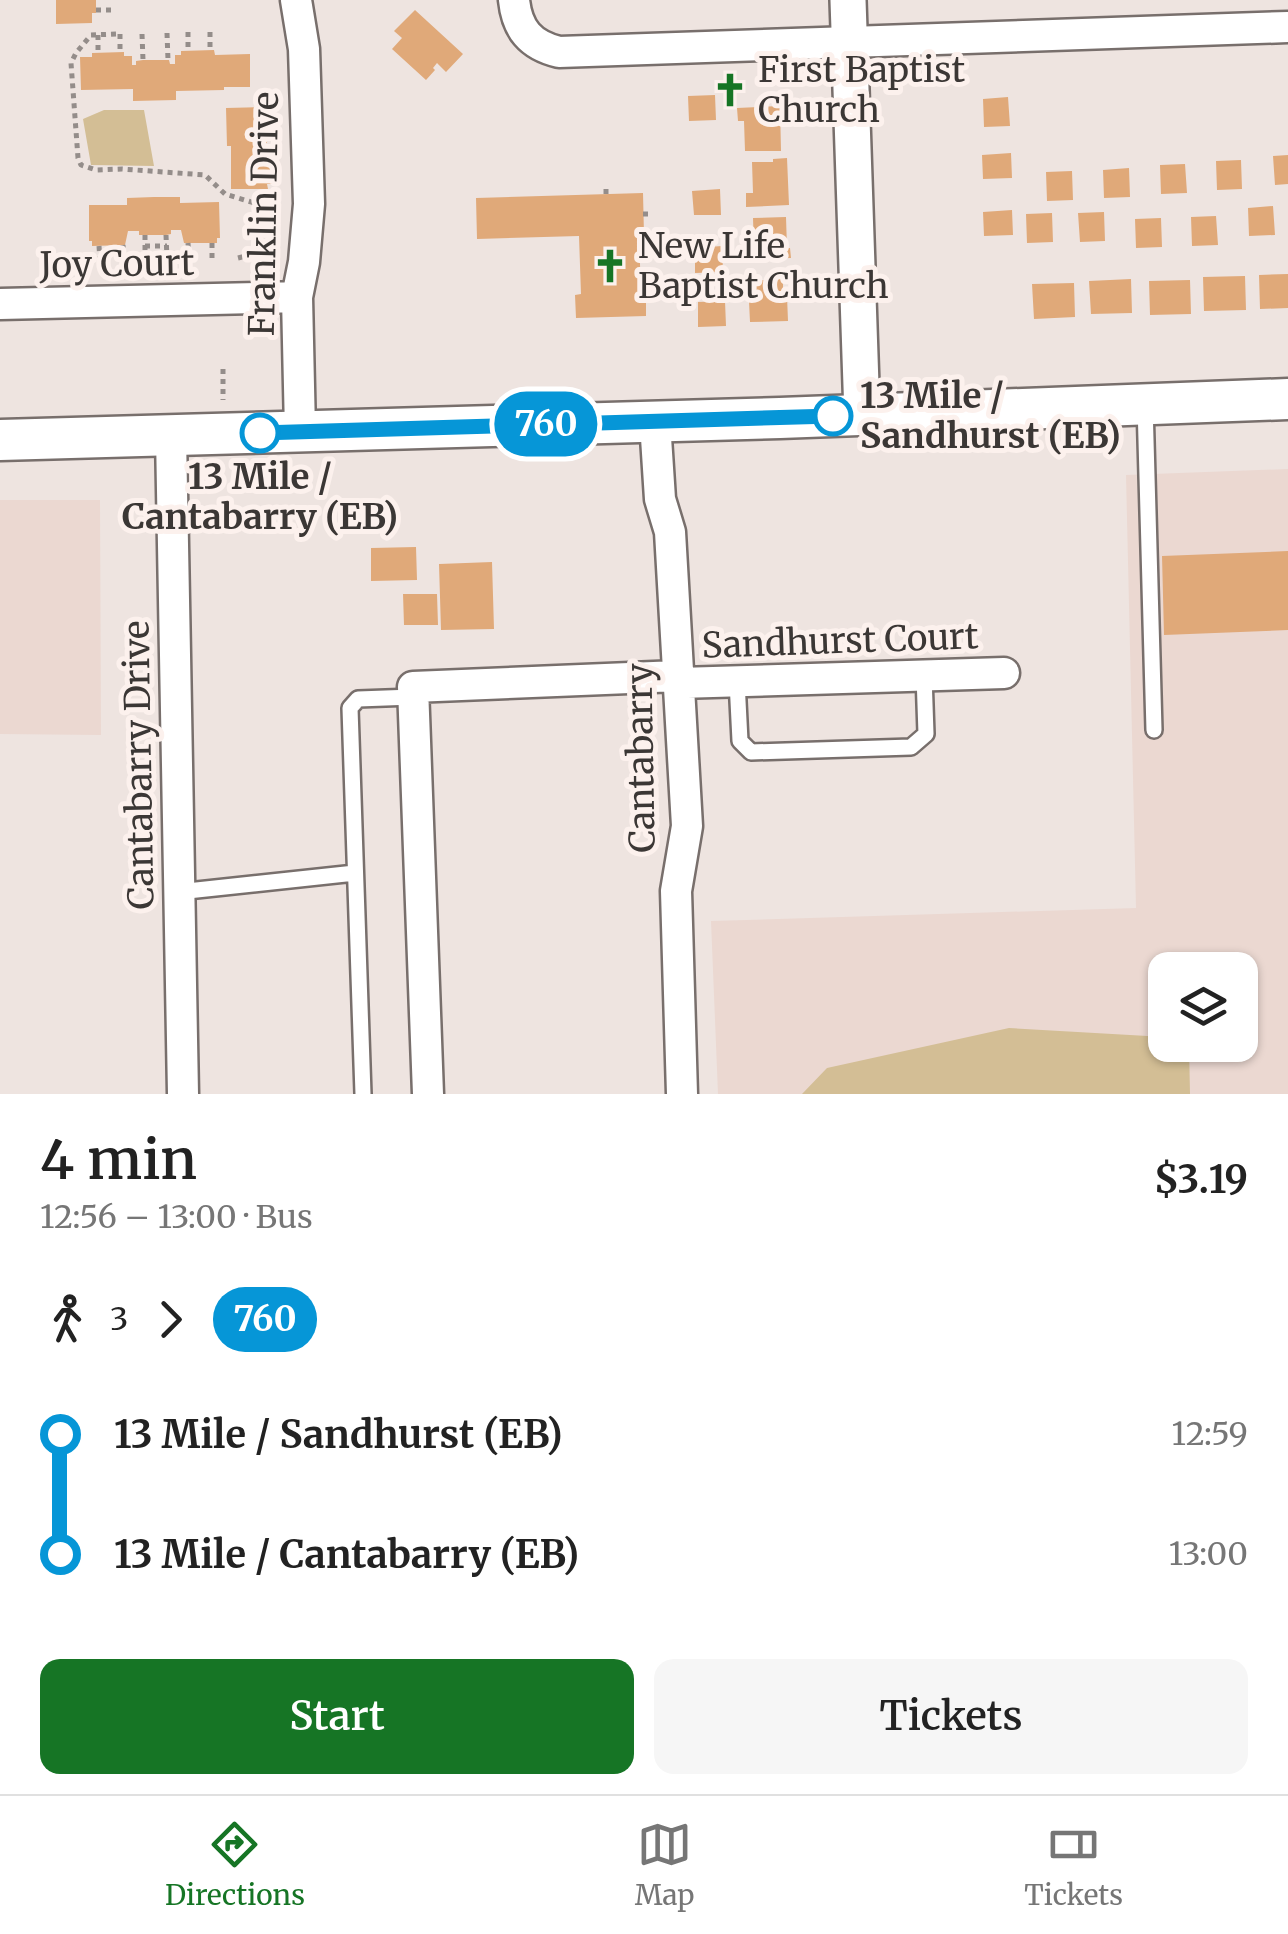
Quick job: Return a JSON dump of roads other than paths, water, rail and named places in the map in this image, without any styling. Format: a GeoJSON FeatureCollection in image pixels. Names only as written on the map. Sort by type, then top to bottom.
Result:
{"type":"FeatureCollection","features":[{"type":"Feature","properties":{"kind":"main road"},"geometry":{"type":"LineString","coordinates":[[0,440],[1288,399]]}},
{"type":"Feature","properties":{"kind":"street","name":"Franklin Drive"},"geometry":{"type":"LineString","coordinates":[[296,0],[304,50],[309,204],[307,244],[297,297],[300,431]]}},
{"type":"Feature","properties":{"kind":"street"},"geometry":{"type":"LineString","coordinates":[[514,0],[525,35],[558,52],[1288,26]]}},
{"type":"Feature","properties":{"kind":"street"},"geometry":{"type":"LineString","coordinates":[[848,0],[862,415]]}},
{"type":"Feature","properties":{"kind":"street","name":"Joy Court"},"geometry":{"type":"LineString","coordinates":[[0,304],[297,297]]}},
{"type":"Feature","properties":{"kind":"street","name":"Cantabarry"},"geometry":{"type":"LineString","coordinates":[[655,422],[660,499],[670,532],[686,826],[676,890],[682,1094]]}},
{"type":"Feature","properties":{"kind":"street","name":"Cantabarry Drive"},"geometry":{"type":"LineString","coordinates":[[171,436],[183,1094]]}},
{"type":"Feature","properties":{"kind":"street","name":"Sandhurst Court"},"geometry":{"type":"LineString","coordinates":[[413,697],[412,687],[1004,673]]}},
{"type":"Feature","properties":{"kind":"street"},"geometry":{"type":"LineString","coordinates":[[413,697],[428,1094]]}},
{"type":"Feature","properties":{"kind":"lane"},"geometry":{"type":"LineString","coordinates":[[1145,404],[1154,730]]}},
{"type":"Feature","properties":{"kind":"lane"},"geometry":{"type":"LineString","coordinates":[[737,681],[740,740],[751,752],[911,747],[926,734],[924,675]]}},
{"type":"Feature","properties":{"kind":"lane"},"geometry":{"type":"LineString","coordinates":[[363,1094],[350,708],[358,699],[413,697]]}},
{"type":"Feature","properties":{"kind":"lane"},"geometry":{"type":"LineString","coordinates":[[178,892],[355,873]]}},
{"type":"Feature","properties":{"kind":"place","name":"First Baptist Church"},"geometry":{"type":"Point","coordinates":[730,90]}},
{"type":"Feature","properties":{"kind":"place","name":"New Life Baptist Church"},"geometry":{"type":"Point","coordinates":[610,266]}},
{"type":"Feature","properties":{"kind":"place","name":"13 Mile / Sandhurst (EB)"},"geometry":{"type":"Point","coordinates":[833,416]}},
{"type":"Feature","properties":{"kind":"place","name":"13 Mile / Cantabarry (EB)"},"geometry":{"type":"Point","coordinates":[260,433]}}]}
